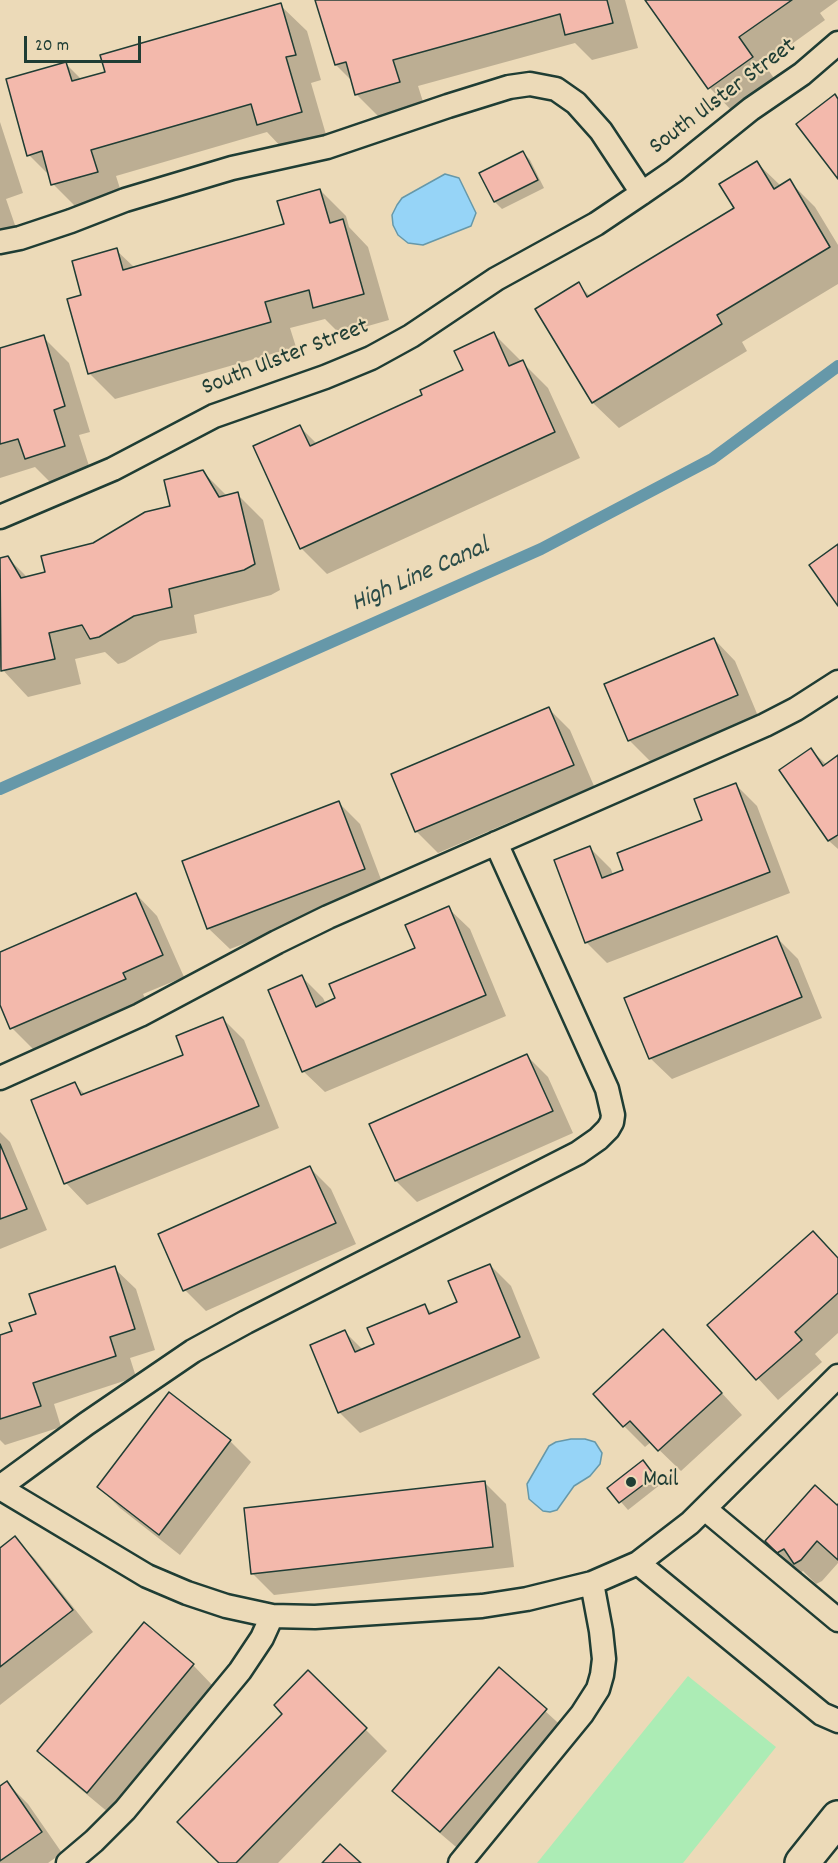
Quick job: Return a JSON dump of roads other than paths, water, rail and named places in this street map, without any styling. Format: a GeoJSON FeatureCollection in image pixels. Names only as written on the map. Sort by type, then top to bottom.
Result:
{"type":"FeatureCollection","features":[{"type":"Feature","properties":{"kind":"street"},"geometry":{"type":"LineString","coordinates":[[802,1863],[838,1818]]}},
{"type":"Feature","properties":{"kind":"lane","name":"South Ulster Street"},"geometry":{"type":"LineString","coordinates":[[0,517],[113,469],[214,416],[284,393],[370,358],[411,336],[496,279],[596,224],[642,193],[674,171],[751,109],[802,74],[838,43]]}},
{"type":"Feature","properties":{"kind":"lane","name":"South Ulster Street"},"geometry":{"type":"LineString","coordinates":[[0,242],[20,238],[125,200],[232,168],[327,147],[509,87],[530,84],[556,89],[576,103],[601,130],[642,193]]}},
{"type":"Feature","properties":{"kind":"lane"},"geometry":{"type":"LineString","coordinates":[[0,1078],[140,1015],[293,933],[765,725],[796,709],[838,682]]}},
{"type":"Feature","properties":{"kind":"lane"},"geometry":{"type":"LineString","coordinates":[[496,843],[607,1089],[613,1115],[608,1129],[578,1153],[246,1322],[193,1352],[86,1424],[0,1487],[147,1576],[209,1601],[272,1616],[341,1616],[452,1609],[527,1599],[592,1582],[638,1563],[674,1537],[705,1509],[838,1376]]}},
{"type":"Feature","properties":{"kind":"lane"},"geometry":{"type":"LineString","coordinates":[[705,1509],[838,1620]]}},
{"type":"Feature","properties":{"kind":"lane"},"geometry":{"type":"LineString","coordinates":[[638,1563],[822,1714],[838,1721]]}},
{"type":"Feature","properties":{"kind":"lane"},"geometry":{"type":"LineString","coordinates":[[459,1863],[582,1714],[598,1689],[604,1659],[592,1582]]}},
{"type":"Feature","properties":{"kind":"lane"},"geometry":{"type":"LineString","coordinates":[[68,1863],[125,1810],[236,1676],[254,1651],[272,1616]]}},
{"type":"Feature","properties":{"kind":"water"},"geometry":{"type":"Polygon","coordinates":[[[445,174],[459,178],[476,213],[471,226],[423,245],[408,243],[398,235],[393,225],[392,215],[397,205],[402,198],[445,174]]]}},
{"type":"Feature","properties":{"kind":"water"},"geometry":{"type":"Polygon","coordinates":[[[571,1439],[595,1442],[602,1453],[600,1464],[590,1476],[574,1486],[557,1510],[543,1511],[529,1499],[527,1484],[549,1446],[571,1439]]]}},
{"type":"Feature","properties":{"kind":"waterway","name":"High Line Canal"},"geometry":{"type":"LineString","coordinates":[[0,789],[541,549],[712,459],[838,366]]}},
{"type":"Feature","properties":{"kind":"place","name":"Mail"},"geometry":{"type":"Point","coordinates":[631,1482]}}]}
